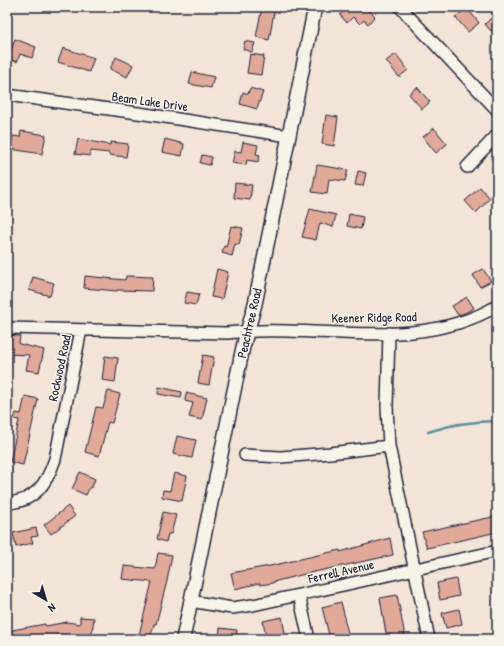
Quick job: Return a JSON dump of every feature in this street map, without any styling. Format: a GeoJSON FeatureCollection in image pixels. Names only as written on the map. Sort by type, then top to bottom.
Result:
{"type":"FeatureCollection","features":[{"type":"Feature","properties":{"kind":"street","name":"Peachtree Road"},"geometry":{"type":"LineString","coordinates":[[183,639],[315,7]]}},
{"type":"Feature","properties":{"kind":"street"},"geometry":{"type":"LineString","coordinates":[[400,7],[497,110]]}},
{"type":"Feature","properties":{"kind":"street","name":"Beam Lake Drive"},"geometry":{"type":"LineString","coordinates":[[7,95],[288,136]]}},
{"type":"Feature","properties":{"kind":"street"},"geometry":{"type":"LineString","coordinates":[[467,167],[497,135]]}},
{"type":"Feature","properties":{"kind":"street","name":"Keener Ridge Road"},"geometry":{"type":"LineString","coordinates":[[247,331],[389,333],[437,328],[486,312],[497,306]]}},
{"type":"Feature","properties":{"kind":"street"},"geometry":{"type":"LineString","coordinates":[[7,328],[81,330]]}},
{"type":"Feature","properties":{"kind":"street","name":"Rockwood Road"},"geometry":{"type":"LineString","coordinates":[[7,503],[21,501],[33,495],[43,485],[51,469],[55,459],[81,330],[227,333],[247,331]]}},
{"type":"Feature","properties":{"kind":"street"},"geometry":{"type":"LineString","coordinates":[[389,333],[387,406],[390,446],[429,639]]}},
{"type":"Feature","properties":{"kind":"street"},"geometry":{"type":"LineString","coordinates":[[245,455],[281,457],[390,446]]}},
{"type":"Feature","properties":{"kind":"street","name":"Ferrell Avenue"},"geometry":{"type":"LineString","coordinates":[[190,601],[232,608],[299,595],[497,551]]}},
{"type":"Feature","properties":{"kind":"street"},"geometry":{"type":"LineString","coordinates":[[299,595],[309,639]]}},
{"type":"Feature","properties":{"kind":"building"},"geometry":{"type":"Polygon","coordinates":[[[262,7],[275,7],[269,40],[256,37],[262,7]]]}},
{"type":"Feature","properties":{"kind":"building"},"geometry":{"type":"Polygon","coordinates":[[[348,7],[366,7],[375,16],[368,24],[364,20],[360,24],[353,17],[347,23],[340,15],[348,7]]]}},
{"type":"Feature","properties":{"kind":"building"},"geometry":{"type":"Polygon","coordinates":[[[467,8],[479,23],[468,32],[455,17],[467,8]]]}},
{"type":"Feature","properties":{"kind":"building"},"geometry":{"type":"Polygon","coordinates":[[[491,18],[497,26],[491,31],[485,24],[491,18]]]}},
{"type":"Feature","properties":{"kind":"building"},"geometry":{"type":"Polygon","coordinates":[[[15,39],[36,47],[32,58],[20,54],[17,62],[8,59],[15,39]]]}},
{"type":"Feature","properties":{"kind":"building"},"geometry":{"type":"Polygon","coordinates":[[[245,41],[255,43],[252,52],[243,49],[245,41]]]}},
{"type":"Feature","properties":{"kind":"building"},"geometry":{"type":"Polygon","coordinates":[[[63,48],[94,58],[89,72],[58,62],[63,48]]]}},
{"type":"Feature","properties":{"kind":"building"},"geometry":{"type":"Polygon","coordinates":[[[250,54],[264,56],[261,75],[247,73],[250,54]]]}},
{"type":"Feature","properties":{"kind":"building"},"geometry":{"type":"Polygon","coordinates":[[[396,54],[408,70],[399,77],[386,61],[396,54]]]}},
{"type":"Feature","properties":{"kind":"building"},"geometry":{"type":"Polygon","coordinates":[[[116,57],[133,65],[127,77],[110,69],[116,57]]]}},
{"type":"Feature","properties":{"kind":"building"},"geometry":{"type":"Polygon","coordinates":[[[192,72],[214,77],[211,88],[189,84],[192,72]]]}},
{"type":"Feature","properties":{"kind":"building"},"geometry":{"type":"Polygon","coordinates":[[[417,87],[430,102],[422,109],[409,94],[417,87]]]}},
{"type":"Feature","properties":{"kind":"building"},"geometry":{"type":"Polygon","coordinates":[[[250,88],[263,92],[257,109],[240,104],[243,92],[248,94],[250,88]]]}},
{"type":"Feature","properties":{"kind":"building"},"geometry":{"type":"Polygon","coordinates":[[[326,115],[338,117],[334,146],[322,144],[326,115]]]}},
{"type":"Feature","properties":{"kind":"building"},"geometry":{"type":"Polygon","coordinates":[[[434,128],[447,144],[436,153],[423,137],[434,128]]]}},
{"type":"Feature","properties":{"kind":"building"},"geometry":{"type":"Polygon","coordinates":[[[21,131],[46,135],[42,154],[10,149],[13,136],[20,137],[21,131]]]}},
{"type":"Feature","properties":{"kind":"building"},"geometry":{"type":"Polygon","coordinates":[[[78,139],[110,145],[111,142],[128,144],[126,157],[91,151],[90,156],[75,154],[78,139]]]}},
{"type":"Feature","properties":{"kind":"building"},"geometry":{"type":"Polygon","coordinates":[[[165,139],[184,144],[182,156],[162,152],[165,139]]]}},
{"type":"Feature","properties":{"kind":"building"},"geometry":{"type":"Polygon","coordinates":[[[243,142],[258,145],[256,154],[260,155],[258,162],[247,160],[246,165],[232,163],[235,151],[241,152],[243,142]]]}},
{"type":"Feature","properties":{"kind":"building"},"geometry":{"type":"Polygon","coordinates":[[[202,155],[212,157],[210,165],[200,163],[202,155]]]}},
{"type":"Feature","properties":{"kind":"building"},"geometry":{"type":"Polygon","coordinates":[[[317,165],[348,170],[345,181],[329,179],[327,194],[312,192],[317,165]]]}},
{"type":"Feature","properties":{"kind":"building"},"geometry":{"type":"Polygon","coordinates":[[[358,171],[366,173],[363,186],[355,185],[358,171]]]}},
{"type":"Feature","properties":{"kind":"building"},"geometry":{"type":"Polygon","coordinates":[[[235,183],[252,185],[250,200],[234,198],[235,183]]]}},
{"type":"Feature","properties":{"kind":"building"},"geometry":{"type":"Polygon","coordinates":[[[480,187],[490,198],[476,213],[465,201],[480,187]]]}},
{"type":"Feature","properties":{"kind":"building"},"geometry":{"type":"Polygon","coordinates":[[[310,209],[336,215],[333,227],[320,223],[316,240],[302,237],[310,209]]]}},
{"type":"Feature","properties":{"kind":"building"},"geometry":{"type":"Polygon","coordinates":[[[349,214],[363,217],[361,229],[347,226],[349,214]]]}},
{"type":"Feature","properties":{"kind":"building"},"geometry":{"type":"Polygon","coordinates":[[[231,226],[243,228],[239,245],[235,244],[232,256],[222,253],[224,246],[226,247],[231,226]]]}},
{"type":"Feature","properties":{"kind":"building"},"geometry":{"type":"Polygon","coordinates":[[[217,269],[228,272],[222,299],[211,297],[217,269]]]}},
{"type":"Feature","properties":{"kind":"building"},"geometry":{"type":"Polygon","coordinates":[[[483,269],[491,281],[480,287],[473,275],[483,269]]]}},
{"type":"Feature","properties":{"kind":"building"},"geometry":{"type":"Polygon","coordinates":[[[85,276],[125,280],[126,276],[153,277],[152,291],[117,291],[84,288],[85,276]]]}},
{"type":"Feature","properties":{"kind":"building"},"geometry":{"type":"Polygon","coordinates":[[[33,277],[54,283],[50,296],[29,290],[33,277]]]}},
{"type":"Feature","properties":{"kind":"building"},"geometry":{"type":"Polygon","coordinates":[[[187,292],[199,294],[196,305],[184,303],[187,292]]]}},
{"type":"Feature","properties":{"kind":"building"},"geometry":{"type":"Polygon","coordinates":[[[467,297],[474,308],[458,315],[452,306],[467,297]]]}},
{"type":"Feature","properties":{"kind":"building"},"geometry":{"type":"Polygon","coordinates":[[[7,335],[20,336],[19,344],[44,350],[39,372],[26,370],[29,355],[7,354],[7,335]]]}},
{"type":"Feature","properties":{"kind":"building"},"geometry":{"type":"Polygon","coordinates":[[[203,355],[214,357],[209,385],[198,383],[203,355]]]}},
{"type":"Feature","properties":{"kind":"building"},"geometry":{"type":"Polygon","coordinates":[[[105,356],[118,358],[115,382],[102,380],[105,356]]]}},
{"type":"Feature","properties":{"kind":"building"},"geometry":{"type":"Polygon","coordinates":[[[159,387],[182,392],[181,398],[158,394],[159,387]]]}},
{"type":"Feature","properties":{"kind":"building"},"geometry":{"type":"Polygon","coordinates":[[[108,391],[120,394],[112,423],[108,422],[99,456],[85,452],[96,407],[103,408],[108,391]]]}},
{"type":"Feature","properties":{"kind":"building"},"geometry":{"type":"Polygon","coordinates":[[[186,393],[207,398],[202,420],[189,417],[193,403],[185,401],[186,393]]]}},
{"type":"Feature","properties":{"kind":"building"},"geometry":{"type":"Polygon","coordinates":[[[25,396],[38,399],[23,465],[10,462],[19,420],[14,419],[16,413],[21,414],[25,396]]]}},
{"type":"Feature","properties":{"kind":"building"},"geometry":{"type":"Polygon","coordinates":[[[177,436],[196,440],[192,458],[173,454],[177,436]]]}},
{"type":"Feature","properties":{"kind":"building"},"geometry":{"type":"Polygon","coordinates":[[[80,472],[95,479],[92,487],[90,487],[86,495],[72,489],[80,472]]]}},
{"type":"Feature","properties":{"kind":"building"},"geometry":{"type":"Polygon","coordinates":[[[174,473],[187,476],[182,501],[162,497],[163,490],[170,491],[174,473]]]}},
{"type":"Feature","properties":{"kind":"building"},"geometry":{"type":"Polygon","coordinates":[[[68,506],[75,516],[51,534],[44,525],[68,506]]]}},
{"type":"Feature","properties":{"kind":"building"},"geometry":{"type":"Polygon","coordinates":[[[163,512],[176,515],[171,534],[168,534],[166,542],[157,539],[163,512]]]}},
{"type":"Feature","properties":{"kind":"building"},"geometry":{"type":"Polygon","coordinates":[[[497,516],[497,532],[427,548],[422,532],[497,516]]]}},
{"type":"Feature","properties":{"kind":"building"},"geometry":{"type":"Polygon","coordinates":[[[36,528],[38,536],[31,537],[33,543],[16,547],[13,533],[36,528]]]}},
{"type":"Feature","properties":{"kind":"building"},"geometry":{"type":"Polygon","coordinates":[[[390,538],[393,555],[305,574],[273,583],[260,585],[260,583],[235,589],[231,573],[270,566],[340,550],[340,552],[390,538]]]}},
{"type":"Feature","properties":{"kind":"building"},"geometry":{"type":"Polygon","coordinates":[[[158,553],[172,555],[167,581],[156,624],[154,624],[150,639],[138,639],[152,582],[122,579],[124,566],[155,569],[158,553]]]}},
{"type":"Feature","properties":{"kind":"building"},"geometry":{"type":"Polygon","coordinates":[[[456,579],[459,596],[440,600],[437,583],[456,579]]]}},
{"type":"Feature","properties":{"kind":"building"},"geometry":{"type":"Polygon","coordinates":[[[397,595],[405,636],[387,639],[380,598],[397,595]]]}},
{"type":"Feature","properties":{"kind":"building"},"geometry":{"type":"Polygon","coordinates":[[[341,602],[350,639],[330,639],[322,607],[341,602]]]}},
{"type":"Feature","properties":{"kind":"building"},"geometry":{"type":"Polygon","coordinates":[[[459,609],[462,624],[446,628],[442,613],[459,609]]]}},
{"type":"Feature","properties":{"kind":"building"},"geometry":{"type":"Polygon","coordinates":[[[80,617],[94,618],[91,639],[61,635],[36,639],[7,639],[7,631],[45,624],[46,626],[67,622],[80,624],[80,617]]]}},
{"type":"Feature","properties":{"kind":"building"},"geometry":{"type":"Polygon","coordinates":[[[282,617],[285,633],[266,637],[263,621],[282,617]]]}},
{"type":"Feature","properties":{"kind":"building"},"geometry":{"type":"Polygon","coordinates":[[[220,628],[237,630],[236,639],[219,639],[220,628]]]}},
{"type":"Feature","properties":{"kind":"waterway"},"geometry":{"type":"LineString","coordinates":[[428,432],[462,424],[497,421]]}}]}
